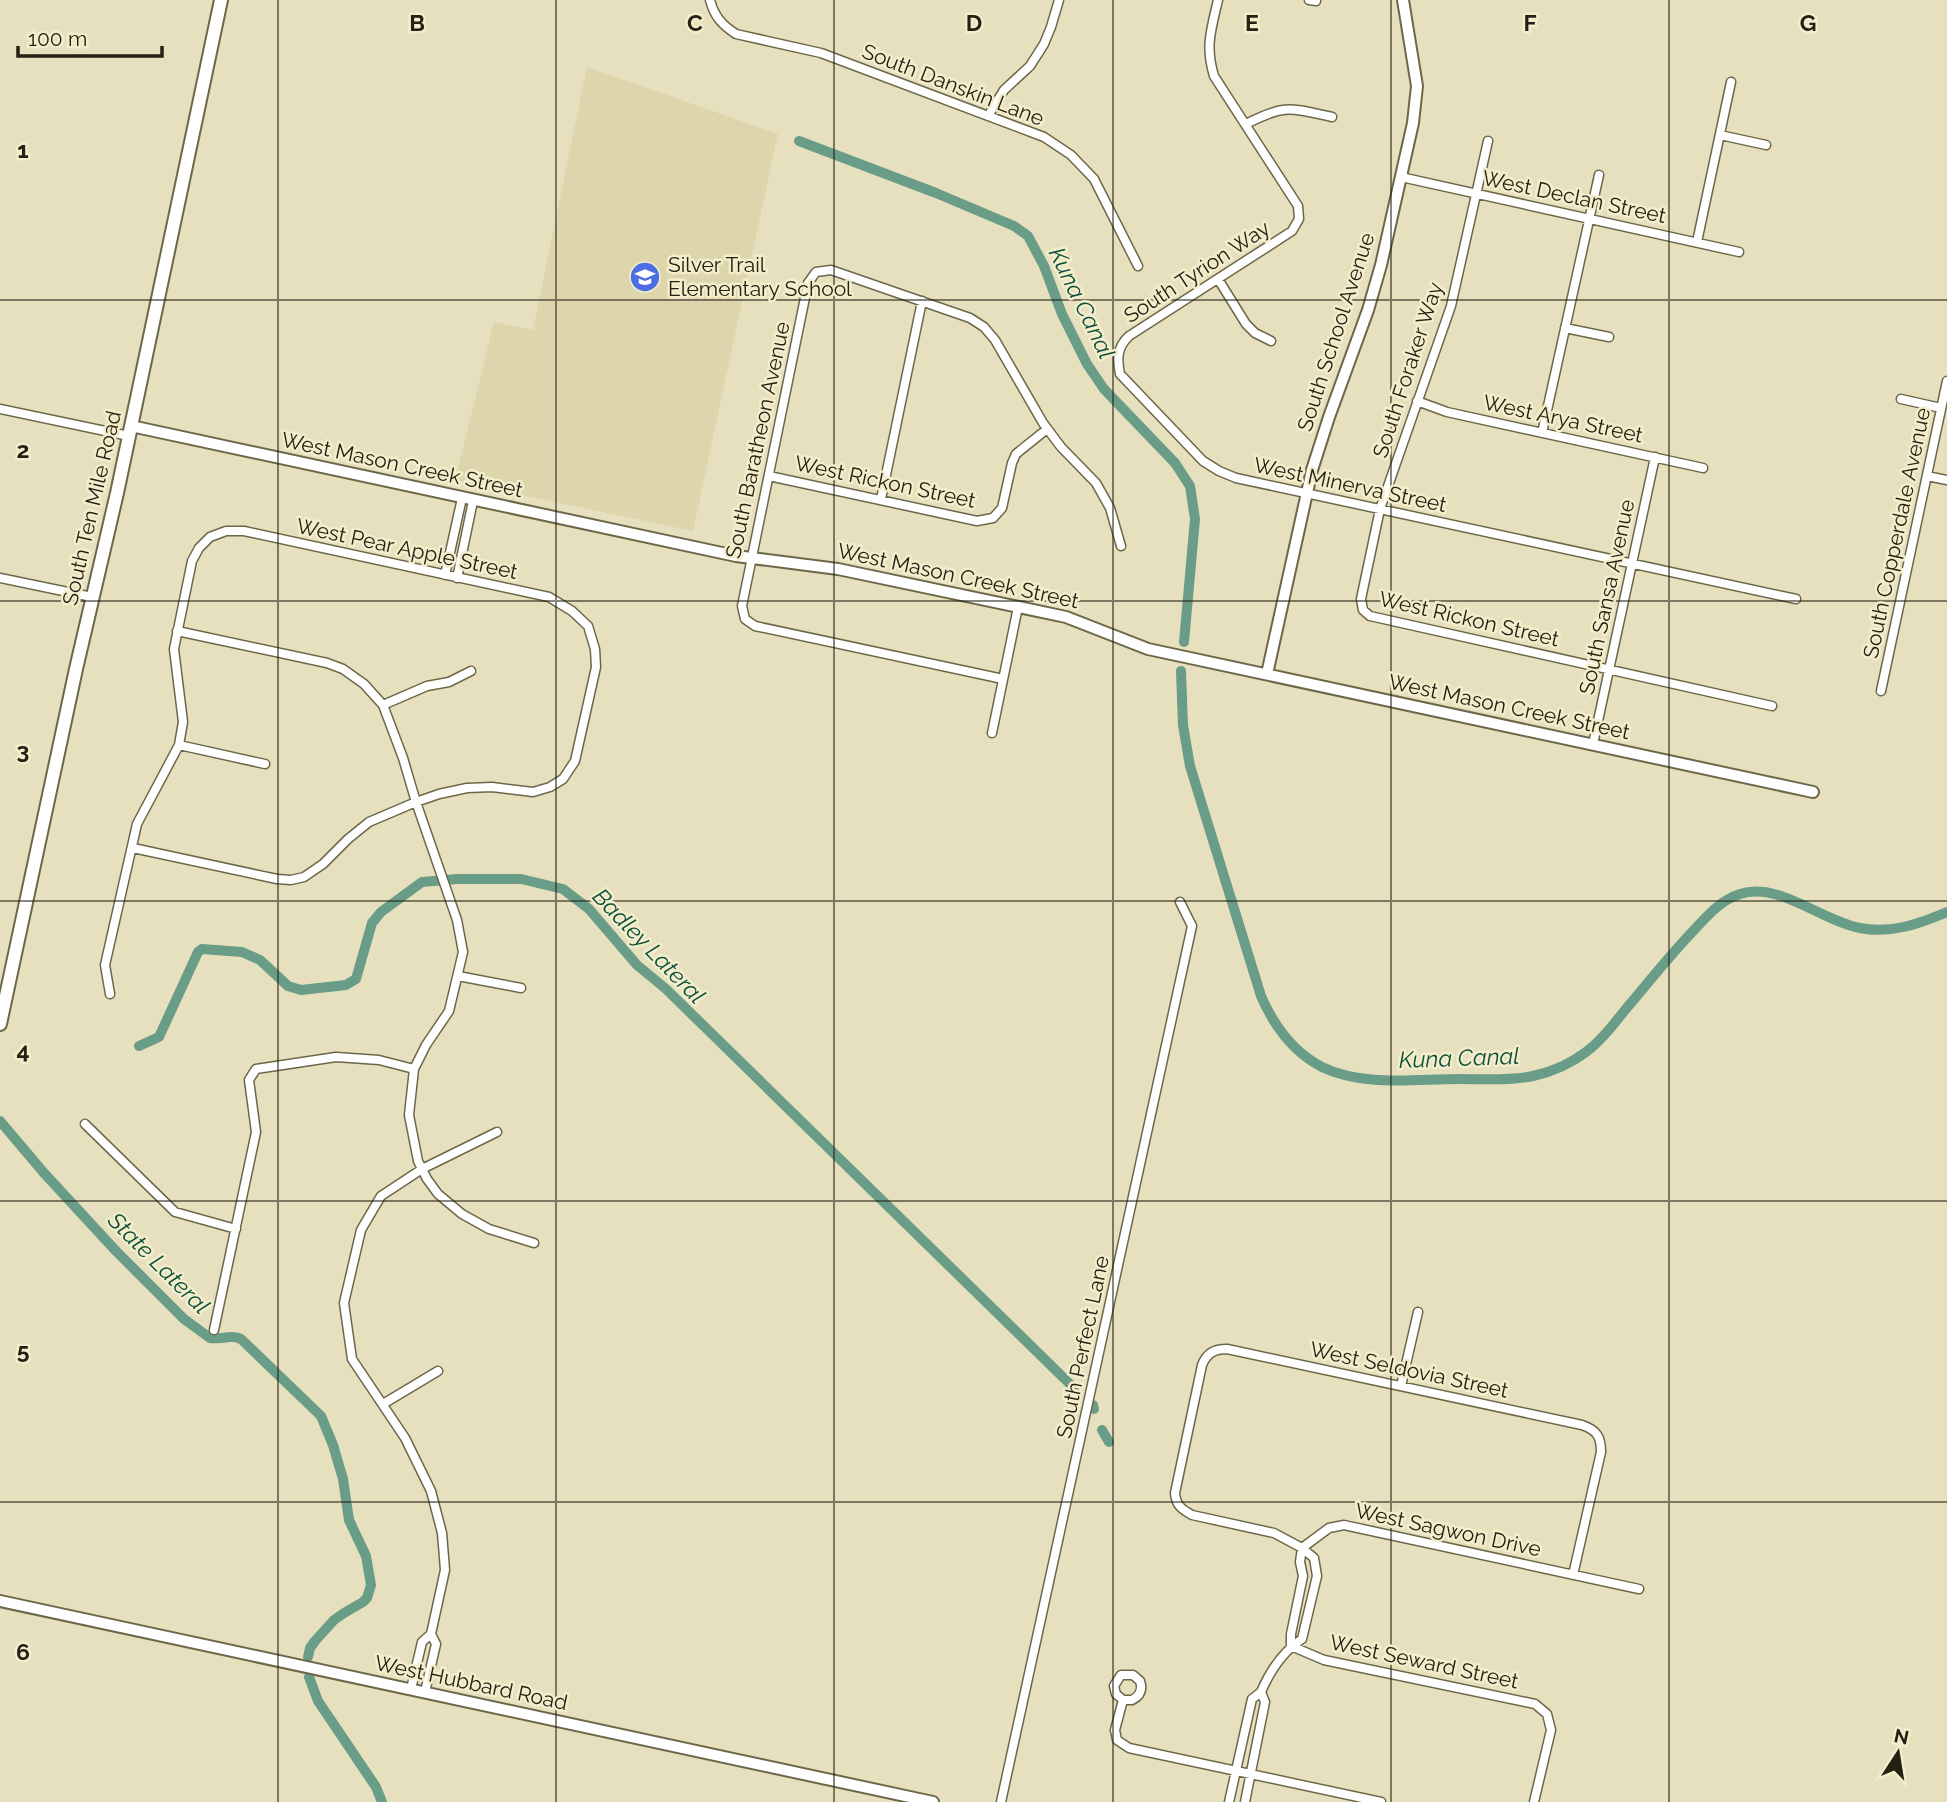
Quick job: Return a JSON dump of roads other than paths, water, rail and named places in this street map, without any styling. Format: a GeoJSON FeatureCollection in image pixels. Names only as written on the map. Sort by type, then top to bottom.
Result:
{"type":"FeatureCollection","features":[{"type":"Feature","properties":{"kind":"main road","name":"South Ten Mile Road"},"geometry":{"type":"LineString","coordinates":[[0,1024],[221,0]]}},
{"type":"Feature","properties":{"kind":"street","name":"South Danskin Lane"},"geometry":{"type":"LineString","coordinates":[[710,0],[715,16],[736,34],[821,53],[1044,137],[1063,148],[1094,179],[1138,265]]}},
{"type":"Feature","properties":{"kind":"street"},"geometry":{"type":"LineString","coordinates":[[988,116],[1004,90],[1030,66],[1044,44],[1059,0]]}},
{"type":"Feature","properties":{"kind":"street","name":"South Tyrion Way"},"geometry":{"type":"LineString","coordinates":[[1119,352],[1122,342],[1129,336],[1292,231],[1299,219],[1298,206],[1214,76],[1208,56],[1218,0]]}},
{"type":"Feature","properties":{"kind":"street","name":"South School Avenue"},"geometry":{"type":"LineString","coordinates":[[1266,674],[1306,493],[1328,417],[1368,310],[1381,265],[1413,123],[1417,86],[1404,0]]}},
{"type":"Feature","properties":{"kind":"street"},"geometry":{"type":"LineString","coordinates":[[1697,242],[1731,82]]}},
{"type":"Feature","properties":{"kind":"street"},"geometry":{"type":"LineString","coordinates":[[1246,124],[1280,109],[1332,117]]}},
{"type":"Feature","properties":{"kind":"street"},"geometry":{"type":"LineString","coordinates":[[1720,135],[1766,145]]}},
{"type":"Feature","properties":{"kind":"street","name":"South Foraker Way"},"geometry":{"type":"LineString","coordinates":[[1363,610],[1361,600],[1380,509],[1451,306],[1488,141]]}},
{"type":"Feature","properties":{"kind":"street"},"geometry":{"type":"LineString","coordinates":[[1542,433],[1599,175]]}},
{"type":"Feature","properties":{"kind":"street","name":"West Declan Street"},"geometry":{"type":"LineString","coordinates":[[1401,177],[1739,251]]}},
{"type":"Feature","properties":{"kind":"street","name":"South Baratheon Avenue"},"geometry":{"type":"LineString","coordinates":[[922,301],[831,270],[816,272],[808,283],[742,606],[745,619],[755,626],[1003,678]]}},
{"type":"Feature","properties":{"kind":"street"},"geometry":{"type":"LineString","coordinates":[[1218,279],[1246,324],[1255,333],[1271,341]]}},
{"type":"Feature","properties":{"kind":"street"},"geometry":{"type":"LineString","coordinates":[[881,499],[922,301],[970,318],[984,327],[995,340],[1047,429],[1060,447],[1096,483],[1110,508],[1121,547]]}},
{"type":"Feature","properties":{"kind":"street"},"geometry":{"type":"LineString","coordinates":[[1565,328],[1609,337]]}},
{"type":"Feature","properties":{"kind":"street","name":"West Minerva Street"},"geometry":{"type":"LineString","coordinates":[[1119,352],[1117,363],[1120,374],[1203,461],[1236,478],[1796,598]]}},
{"type":"Feature","properties":{"kind":"street","name":"South Copperdale Avenue"},"geometry":{"type":"LineString","coordinates":[[1881,691],[1947,381]]}},
{"type":"Feature","properties":{"kind":"street"},"geometry":{"type":"LineString","coordinates":[[1901,399],[1941,408]]}},
{"type":"Feature","properties":{"kind":"street","name":"West Arya Street"},"geometry":{"type":"LineString","coordinates":[[1417,401],[1447,412],[1703,468]]}},
{"type":"Feature","properties":{"kind":"street"},"geometry":{"type":"LineString","coordinates":[[0,409],[130,431]]}},
{"type":"Feature","properties":{"kind":"street","name":"West Rickon Street"},"geometry":{"type":"LineString","coordinates":[[769,476],[977,521],[993,519],[1002,508],[1016,454],[1047,429]]}},
{"type":"Feature","properties":{"kind":"street","name":"West Mason Creek Street"},"geometry":{"type":"LineString","coordinates":[[130,431],[752,558],[838,569],[1066,617],[1149,649],[1813,792]]}},
{"type":"Feature","properties":{"kind":"street","name":"South Sansa Avenue"},"geometry":{"type":"LineString","coordinates":[[1593,744],[1655,457]]}},
{"type":"Feature","properties":{"kind":"street"},"geometry":{"type":"LineString","coordinates":[[1927,476],[1947,480]]}},
{"type":"Feature","properties":{"kind":"street"},"geometry":{"type":"LineString","coordinates":[[445,575],[468,500]]}},
{"type":"Feature","properties":{"kind":"street"},"geometry":{"type":"LineString","coordinates":[[457,578],[468,500]]}},
{"type":"Feature","properties":{"kind":"street","name":"West Pear Apple Street"},"geometry":{"type":"LineString","coordinates":[[177,631],[192,561],[210,537],[226,531],[244,531],[550,597],[572,611],[588,626],[595,649],[596,667],[575,761],[563,779],[550,787],[533,792],[467,788],[416,802]]}},
{"type":"Feature","properties":{"kind":"street"},"geometry":{"type":"LineString","coordinates":[[0,578],[92,597]]}},
{"type":"Feature","properties":{"kind":"street"},"geometry":{"type":"LineString","coordinates":[[992,733],[1018,607]]}},
{"type":"Feature","properties":{"kind":"street","name":"West Rickon Street"},"geometry":{"type":"LineString","coordinates":[[1363,610],[1370,616],[1772,706]]}},
{"type":"Feature","properties":{"kind":"street"},"geometry":{"type":"LineString","coordinates":[[110,994],[105,965],[137,824],[179,745],[183,722],[174,649],[177,631],[327,663],[343,669],[363,684],[383,705],[442,873],[457,920],[463,952],[449,1011],[426,1045],[414,1069],[409,1115],[418,1161],[426,1179],[438,1194],[462,1214],[489,1229],[534,1243]]}},
{"type":"Feature","properties":{"kind":"street"},"geometry":{"type":"LineString","coordinates":[[383,705],[427,686],[449,682],[471,671]]}},
{"type":"Feature","properties":{"kind":"street"},"geometry":{"type":"LineString","coordinates":[[179,745],[265,764]]}},
{"type":"Feature","properties":{"kind":"street"},"geometry":{"type":"LineString","coordinates":[[132,848],[291,880],[314,872],[369,822],[416,802]]}},
{"type":"Feature","properties":{"kind":"street","name":"South Perfect Lane"},"geometry":{"type":"LineString","coordinates":[[1001,1802],[1192,926],[1180,902]]}},
{"type":"Feature","properties":{"kind":"street"},"geometry":{"type":"LineString","coordinates":[[458,976],[521,988]]}},
{"type":"Feature","properties":{"kind":"street"},"geometry":{"type":"LineString","coordinates":[[214,1330],[256,1132],[249,1080],[256,1069],[336,1057],[379,1060],[414,1069]]}},
{"type":"Feature","properties":{"kind":"street"},"geometry":{"type":"LineString","coordinates":[[85,1124],[175,1212],[236,1229]]}},
{"type":"Feature","properties":{"kind":"street"},"geometry":{"type":"LineString","coordinates":[[425,1692],[436,1644],[432,1634],[445,1570],[442,1533],[431,1491],[405,1438],[352,1359],[344,1303],[361,1230],[381,1196],[422,1169],[497,1132]]}},
{"type":"Feature","properties":{"kind":"street"},"geometry":{"type":"LineString","coordinates":[[1401,1386],[1418,1312]]}},
{"type":"Feature","properties":{"kind":"street","name":"West Seldovia Street"},"geometry":{"type":"LineString","coordinates":[[1302,1548],[1274,1533],[1192,1515],[1178,1506],[1175,1493],[1177,1480],[1202,1364],[1210,1353],[1218,1349],[1592,1429],[1599,1435],[1601,1452],[1573,1575]]}},
{"type":"Feature","properties":{"kind":"street"},"geometry":{"type":"LineString","coordinates":[[383,1404],[438,1371]]}},
{"type":"Feature","properties":{"kind":"street","name":"West Sagwon Drive"},"geometry":{"type":"LineString","coordinates":[[1302,1548],[1329,1528],[1344,1525],[1639,1589]]}},
{"type":"Feature","properties":{"kind":"street"},"geometry":{"type":"LineString","coordinates":[[1291,1646],[1303,1576],[1300,1562],[1302,1548]]}},
{"type":"Feature","properties":{"kind":"street"},"geometry":{"type":"LineString","coordinates":[[1229,1802],[1252,1699],[1261,1692],[1274,1667],[1291,1646],[1302,1639],[1317,1576],[1314,1558],[1302,1548]]}},
{"type":"Feature","properties":{"kind":"street","name":"West Hubbard Road"},"geometry":{"type":"LineString","coordinates":[[0,1601],[933,1802]]}},
{"type":"Feature","properties":{"kind":"street"},"geometry":{"type":"LineString","coordinates":[[411,1689],[422,1642],[432,1634]]}},
{"type":"Feature","properties":{"kind":"street","name":"West Seward Street"},"geometry":{"type":"LineString","coordinates":[[1291,1646],[1324,1660],[1535,1704],[1547,1714],[1550,1730],[1534,1802]]}},
{"type":"Feature","properties":{"kind":"street"},"geometry":{"type":"LineString","coordinates":[[1245,1802],[1265,1702],[1261,1692]]}},
{"type":"Feature","properties":{"kind":"street"},"geometry":{"type":"LineString","coordinates":[[1123,1700],[1115,1730],[1117,1740],[1129,1748],[1381,1802]]}},
{"type":"Feature","properties":{"kind":"waterway","name":"Kuna Canal"},"geometry":{"type":"LineString","coordinates":[[799,141],[936,193],[1014,226],[1028,236],[1087,364],[1104,389],[1175,463],[1190,486],[1195,519],[1184,642]]}},
{"type":"Feature","properties":{"kind":"waterway","name":"Kuna Canal"},"geometry":{"type":"LineString","coordinates":[[1181,671],[1183,725],[1190,766],[1261,996],[1278,1028],[1293,1046],[1312,1061],[1338,1073],[1372,1080],[1505,1079],[1524,1078],[1561,1067],[1597,1043],[1705,918],[1721,904],[1740,894],[1755,891],[1785,897],[1845,924],[1872,930],[1905,927],[1947,912]]}},
{"type":"Feature","properties":{"kind":"waterway","name":"Badley Lateral"},"geometry":{"type":"LineString","coordinates":[[139,1046],[159,1037],[198,952],[202,949],[242,952],[260,960],[288,986],[301,990],[346,985],[356,979],[372,923],[381,912],[422,882],[521,879],[563,889],[589,909],[637,965],[666,989],[1074,1388]]}},
{"type":"Feature","properties":{"kind":"waterway","name":"State Lateral"},"geometry":{"type":"LineString","coordinates":[[0,1121],[116,1251],[184,1319],[210,1338],[241,1339],[321,1416],[343,1479],[349,1520],[366,1556],[371,1585],[367,1598],[334,1620],[310,1648],[308,1657]]}},
{"type":"Feature","properties":{"kind":"waterway","name":"Badley Lateral"},"geometry":{"type":"LineString","coordinates":[[1093,1405],[1094,1409]]}},
{"type":"Feature","properties":{"kind":"waterway","name":"Badley Lateral"},"geometry":{"type":"LineString","coordinates":[[1102,1430],[1109,1442]]}},
{"type":"Feature","properties":{"kind":"waterway","name":"State Lateral"},"geometry":{"type":"LineString","coordinates":[[309,1677],[318,1701],[376,1787],[382,1802]]}},
{"type":"Feature","properties":{"kind":"place","name":"Silver Trail Elementary School"},"geometry":{"type":"Point","coordinates":[645,277]}}]}
